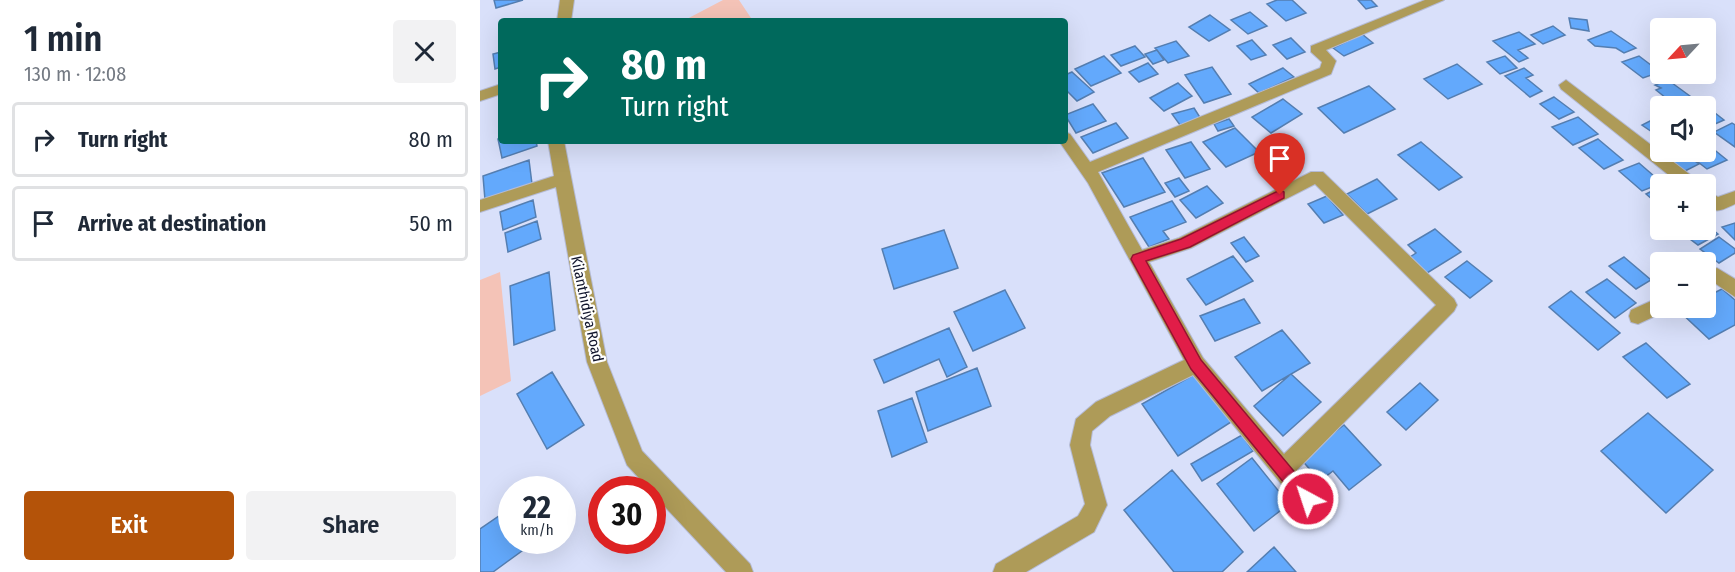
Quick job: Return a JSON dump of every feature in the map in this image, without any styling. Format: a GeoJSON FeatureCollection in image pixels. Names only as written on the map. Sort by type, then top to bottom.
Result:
{"type":"FeatureCollection","features":[{"type":"Feature","properties":{"kind":"street"},"geometry":{"type":"LineString","coordinates":[[564,18],[567,0]]}},
{"type":"Feature","properties":{"kind":"street"},"geometry":{"type":"LineString","coordinates":[[1088,169],[1326,71],[1329,61],[1316,49],[1437,0]]}},
{"type":"Feature","properties":{"kind":"street"},"geometry":{"type":"LineString","coordinates":[[1566,85],[1677,174]]}},
{"type":"Feature","properties":{"kind":"street"},"geometry":{"type":"LineString","coordinates":[[480,96],[498,90]]}},
{"type":"Feature","properties":{"kind":"street"},"geometry":{"type":"LineString","coordinates":[[1068,142],[1088,169],[1196,364],[1320,514]]}},
{"type":"Feature","properties":{"kind":"street","name":"Kilanthidiya Road"},"geometry":{"type":"LineString","coordinates":[[557,144],[597,362],[634,458],[742,572]]}},
{"type":"Feature","properties":{"kind":"street"},"geometry":{"type":"LineString","coordinates":[[1138,259],[1185,243],[1317,176],[1448,305],[1283,470]]}},
{"type":"Feature","properties":{"kind":"street"},"geometry":{"type":"LineString","coordinates":[[480,206],[563,179]]}},
{"type":"Feature","properties":{"kind":"street"},"geometry":{"type":"LineString","coordinates":[[1716,205],[1735,197]]}},
{"type":"Feature","properties":{"kind":"street"},"geometry":{"type":"LineString","coordinates":[[1716,276],[1718,275],[1735,289]]}},
{"type":"Feature","properties":{"kind":"street"},"geometry":{"type":"LineString","coordinates":[[1638,316],[1650,310]]}},
{"type":"Feature","properties":{"kind":"street"},"geometry":{"type":"LineString","coordinates":[[1004,572],[1086,524],[1096,505],[1080,445],[1083,426],[1103,409],[1196,364]]}},
{"type":"Feature","properties":{"kind":"shaded area"},"geometry":{"type":"Polygon","coordinates":[[[723,0],[739,0],[751,18],[689,18],[723,0]]]}},
{"type":"Feature","properties":{"kind":"shaded area"},"geometry":{"type":"Polygon","coordinates":[[[500,272],[511,381],[480,396],[480,280],[500,272]]]}},
{"type":"Feature","properties":{"kind":"building"},"geometry":{"type":"Polygon","coordinates":[[[494,0],[523,0],[496,8],[494,0]]]}},
{"type":"Feature","properties":{"kind":"building"},"geometry":{"type":"Polygon","coordinates":[[[1277,0],[1292,0],[1306,13],[1286,21],[1267,4],[1277,0]]]}},
{"type":"Feature","properties":{"kind":"building"},"geometry":{"type":"Polygon","coordinates":[[[1358,0],[1371,0],[1377,6],[1366,9],[1358,0]]]}},
{"type":"Feature","properties":{"kind":"building"},"geometry":{"type":"Polygon","coordinates":[[[1250,12],[1267,26],[1248,34],[1231,20],[1250,12]]]}},
{"type":"Feature","properties":{"kind":"building"},"geometry":{"type":"Polygon","coordinates":[[[1210,15],[1230,30],[1209,41],[1189,27],[1210,15]]]}},
{"type":"Feature","properties":{"kind":"building"},"geometry":{"type":"Polygon","coordinates":[[[1569,18],[1587,20],[1589,31],[1571,28],[1569,18]]]}},
{"type":"Feature","properties":{"kind":"building"},"geometry":{"type":"Polygon","coordinates":[[[1553,26],[1565,35],[1543,44],[1531,35],[1553,26]]]}},
{"type":"Feature","properties":{"kind":"building"},"geometry":{"type":"Polygon","coordinates":[[[1611,31],[1636,48],[1624,53],[1616,48],[1595,46],[1588,40],[1611,31]]]}},
{"type":"Feature","properties":{"kind":"building"},"geometry":{"type":"Polygon","coordinates":[[[1519,32],[1535,44],[1518,50],[1528,58],[1519,62],[1493,41],[1519,32]]]}},
{"type":"Feature","properties":{"kind":"building"},"geometry":{"type":"Polygon","coordinates":[[[1362,34],[1373,43],[1344,56],[1333,48],[1362,34]]]}},
{"type":"Feature","properties":{"kind":"building"},"geometry":{"type":"Polygon","coordinates":[[[1291,38],[1305,52],[1287,59],[1273,45],[1291,38]]]}},
{"type":"Feature","properties":{"kind":"building"},"geometry":{"type":"Polygon","coordinates":[[[1252,40],[1266,55],[1251,60],[1237,46],[1252,40]]]}},
{"type":"Feature","properties":{"kind":"building"},"geometry":{"type":"Polygon","coordinates":[[[1176,41],[1189,56],[1168,63],[1155,48],[1176,41]]]}},
{"type":"Feature","properties":{"kind":"building"},"geometry":{"type":"Polygon","coordinates":[[[1135,46],[1145,57],[1121,66],[1111,55],[1135,46]]]}},
{"type":"Feature","properties":{"kind":"building"},"geometry":{"type":"Polygon","coordinates":[[[1157,50],[1164,60],[1153,64],[1145,54],[1157,50]]]}},
{"type":"Feature","properties":{"kind":"building"},"geometry":{"type":"Polygon","coordinates":[[[498,53],[498,68],[495,69],[493,54],[498,53]]]}},
{"type":"Feature","properties":{"kind":"building"},"geometry":{"type":"Polygon","coordinates":[[[1104,56],[1121,73],[1091,86],[1075,69],[1104,56]]]}},
{"type":"Feature","properties":{"kind":"building"},"geometry":{"type":"Polygon","coordinates":[[[1505,56],[1517,68],[1500,74],[1487,62],[1505,56]]]}},
{"type":"Feature","properties":{"kind":"building"},"geometry":{"type":"Polygon","coordinates":[[[1639,56],[1650,64],[1650,76],[1643,78],[1622,62],[1639,56]]]}},
{"type":"Feature","properties":{"kind":"building"},"geometry":{"type":"Polygon","coordinates":[[[1148,63],[1158,74],[1139,82],[1129,72],[1148,63]]]}},
{"type":"Feature","properties":{"kind":"building"},"geometry":{"type":"Polygon","coordinates":[[[1457,64],[1482,84],[1448,99],[1424,79],[1457,64]]]}},
{"type":"Feature","properties":{"kind":"building"},"geometry":{"type":"Polygon","coordinates":[[[1212,67],[1231,94],[1204,103],[1185,75],[1212,67]]]}},
{"type":"Feature","properties":{"kind":"building"},"geometry":{"type":"Polygon","coordinates":[[[1283,68],[1294,77],[1259,93],[1249,84],[1283,68]]]}},
{"type":"Feature","properties":{"kind":"building"},"geometry":{"type":"Polygon","coordinates":[[[1524,68],[1533,75],[1526,78],[1542,91],[1530,97],[1505,76],[1524,68]]]}},
{"type":"Feature","properties":{"kind":"building"},"geometry":{"type":"Polygon","coordinates":[[[1072,72],[1094,92],[1077,101],[1068,92],[1068,74],[1072,72]]]}},
{"type":"Feature","properties":{"kind":"building"},"geometry":{"type":"Polygon","coordinates":[[[1178,83],[1192,96],[1164,111],[1150,98],[1178,83]]]}},
{"type":"Feature","properties":{"kind":"building"},"geometry":{"type":"Polygon","coordinates":[[[1673,84],[1690,96],[1664,96],[1656,90],[1661,88],[1655,85],[1673,84]]]}},
{"type":"Feature","properties":{"kind":"building"},"geometry":{"type":"Polygon","coordinates":[[[1369,86],[1395,109],[1344,133],[1318,108],[1369,86]]]}},
{"type":"Feature","properties":{"kind":"building"},"geometry":{"type":"Polygon","coordinates":[[[1554,97],[1574,112],[1559,119],[1540,104],[1554,97]]]}},
{"type":"Feature","properties":{"kind":"building"},"geometry":{"type":"Polygon","coordinates":[[[1283,99],[1302,114],[1271,133],[1252,117],[1283,99]]]}},
{"type":"Feature","properties":{"kind":"building"},"geometry":{"type":"Polygon","coordinates":[[[1093,104],[1106,121],[1076,133],[1068,120],[1068,114],[1093,104]]]}},
{"type":"Feature","properties":{"kind":"building"},"geometry":{"type":"Polygon","coordinates":[[[1194,108],[1201,119],[1180,125],[1172,114],[1194,108]]]}},
{"type":"Feature","properties":{"kind":"building"},"geometry":{"type":"Polygon","coordinates":[[[1716,114],[1724,120],[1716,124],[1716,114]]]}},
{"type":"Feature","properties":{"kind":"building"},"geometry":{"type":"Polygon","coordinates":[[[1578,117],[1598,134],[1573,145],[1552,127],[1578,117]]]}},
{"type":"Feature","properties":{"kind":"building"},"geometry":{"type":"Polygon","coordinates":[[[1229,119],[1234,126],[1218,131],[1214,124],[1229,119]]]}},
{"type":"Feature","properties":{"kind":"building"},"geometry":{"type":"Polygon","coordinates":[[[1650,121],[1650,131],[1642,125],[1650,121]]]}},
{"type":"Feature","properties":{"kind":"building"},"geometry":{"type":"Polygon","coordinates":[[[1116,123],[1128,138],[1093,153],[1081,137],[1116,123]]]}},
{"type":"Feature","properties":{"kind":"building"},"geometry":{"type":"Polygon","coordinates":[[[1732,123],[1735,125],[1735,147],[1716,133],[1716,131],[1732,123]]]}},
{"type":"Feature","properties":{"kind":"building"},"geometry":{"type":"Polygon","coordinates":[[[1235,128],[1259,152],[1226,167],[1203,142],[1235,128]]]}},
{"type":"Feature","properties":{"kind":"building"},"geometry":{"type":"Polygon","coordinates":[[[1598,139],[1623,160],[1604,169],[1579,148],[1598,139]]]}},
{"type":"Feature","properties":{"kind":"building"},"geometry":{"type":"Polygon","coordinates":[[[1191,142],[1210,169],[1185,178],[1166,150],[1191,142]]]}},
{"type":"Feature","properties":{"kind":"building"},"geometry":{"type":"Polygon","coordinates":[[[1421,142],[1462,177],[1439,190],[1398,155],[1421,142]]]}},
{"type":"Feature","properties":{"kind":"building"},"geometry":{"type":"Polygon","coordinates":[[[499,144],[537,144],[537,146],[502,158],[499,144]]]}},
{"type":"Feature","properties":{"kind":"building"},"geometry":{"type":"Polygon","coordinates":[[[1716,151],[1727,160],[1707,169],[1698,162],[1716,162],[1716,151]]]}},
{"type":"Feature","properties":{"kind":"building"},"geometry":{"type":"Polygon","coordinates":[[[1143,158],[1165,192],[1124,207],[1102,173],[1143,158]]]}},
{"type":"Feature","properties":{"kind":"building"},"geometry":{"type":"Polygon","coordinates":[[[529,160],[532,184],[485,200],[483,176],[529,160]]]}},
{"type":"Feature","properties":{"kind":"building"},"geometry":{"type":"Polygon","coordinates":[[[1671,162],[1699,164],[1683,172],[1671,162]]]}},
{"type":"Feature","properties":{"kind":"building"},"geometry":{"type":"Polygon","coordinates":[[[1639,163],[1652,174],[1650,188],[1642,191],[1619,171],[1639,163]]]}},
{"type":"Feature","properties":{"kind":"building"},"geometry":{"type":"Polygon","coordinates":[[[1179,178],[1189,191],[1175,197],[1165,183],[1179,178]]]}},
{"type":"Feature","properties":{"kind":"building"},"geometry":{"type":"Polygon","coordinates":[[[1377,179],[1397,199],[1367,214],[1347,194],[1377,179]]]}},
{"type":"Feature","properties":{"kind":"building"},"geometry":{"type":"Polygon","coordinates":[[[1207,186],[1223,203],[1196,218],[1180,200],[1207,186]]]}},
{"type":"Feature","properties":{"kind":"building"},"geometry":{"type":"Polygon","coordinates":[[[1327,196],[1343,215],[1324,223],[1308,204],[1327,196]]]}},
{"type":"Feature","properties":{"kind":"building"},"geometry":{"type":"Polygon","coordinates":[[[533,200],[536,217],[503,230],[500,212],[533,200]]]}},
{"type":"Feature","properties":{"kind":"building"},"geometry":{"type":"Polygon","coordinates":[[[1172,201],[1186,222],[1163,231],[1169,239],[1149,247],[1130,217],[1172,201]]]}},
{"type":"Feature","properties":{"kind":"building"},"geometry":{"type":"Polygon","coordinates":[[[537,221],[541,239],[508,252],[505,233],[537,221]]]}},
{"type":"Feature","properties":{"kind":"building"},"geometry":{"type":"Polygon","coordinates":[[[1735,223],[1735,240],[1722,227],[1735,223]]]}},
{"type":"Feature","properties":{"kind":"building"},"geometry":{"type":"Polygon","coordinates":[[[1435,229],[1461,252],[1427,273],[1410,257],[1416,253],[1408,245],[1435,229]]]}},
{"type":"Feature","properties":{"kind":"building"},"geometry":{"type":"Polygon","coordinates":[[[944,230],[958,268],[894,289],[882,249],[944,230]]]}},
{"type":"Feature","properties":{"kind":"building"},"geometry":{"type":"Polygon","coordinates":[[[1244,237],[1259,256],[1246,262],[1231,243],[1244,237]]]}},
{"type":"Feature","properties":{"kind":"building"},"geometry":{"type":"Polygon","coordinates":[[[1719,237],[1735,249],[1735,253],[1719,263],[1716,261],[1716,252],[1704,252],[1700,249],[1719,237]]]}},
{"type":"Feature","properties":{"kind":"building"},"geometry":{"type":"Polygon","coordinates":[[[1691,240],[1707,240],[1698,245],[1691,240]]]}},
{"type":"Feature","properties":{"kind":"building"},"geometry":{"type":"Polygon","coordinates":[[[1233,256],[1253,281],[1206,305],[1187,279],[1233,256]]]}},
{"type":"Feature","properties":{"kind":"building"},"geometry":{"type":"Polygon","coordinates":[[[1624,257],[1650,281],[1636,289],[1609,266],[1624,257]]]}},
{"type":"Feature","properties":{"kind":"building"},"geometry":{"type":"Polygon","coordinates":[[[1467,261],[1492,281],[1470,298],[1445,277],[1467,261]]]}},
{"type":"Feature","properties":{"kind":"building"},"geometry":{"type":"Polygon","coordinates":[[[549,272],[555,330],[514,345],[510,286],[549,272]]]}},
{"type":"Feature","properties":{"kind":"building"},"geometry":{"type":"Polygon","coordinates":[[[1607,279],[1636,303],[1615,318],[1586,292],[1607,279]]]}},
{"type":"Feature","properties":{"kind":"building"},"geometry":{"type":"Polygon","coordinates":[[[1722,289],[1735,300],[1735,325],[1709,339],[1686,318],[1716,318],[1716,292],[1722,289]]]}},
{"type":"Feature","properties":{"kind":"building"},"geometry":{"type":"Polygon","coordinates":[[[1005,290],[1025,328],[973,351],[954,312],[1005,290]]]}},
{"type":"Feature","properties":{"kind":"building"},"geometry":{"type":"Polygon","coordinates":[[[1571,291],[1620,333],[1598,350],[1549,307],[1571,291]]]}},
{"type":"Feature","properties":{"kind":"building"},"geometry":{"type":"Polygon","coordinates":[[[1244,299],[1260,323],[1215,341],[1200,316],[1244,299]]]}},
{"type":"Feature","properties":{"kind":"building"},"geometry":{"type":"Polygon","coordinates":[[[949,328],[967,367],[947,377],[939,359],[884,383],[874,360],[949,328]]]}},
{"type":"Feature","properties":{"kind":"building"},"geometry":{"type":"Polygon","coordinates":[[[1282,330],[1310,363],[1262,391],[1235,357],[1282,330]]]}},
{"type":"Feature","properties":{"kind":"building"},"geometry":{"type":"Polygon","coordinates":[[[1646,343],[1690,384],[1667,398],[1623,357],[1646,343]]]}},
{"type":"Feature","properties":{"kind":"building"},"geometry":{"type":"Polygon","coordinates":[[[977,368],[991,406],[928,431],[916,392],[977,368]]]}},
{"type":"Feature","properties":{"kind":"building"},"geometry":{"type":"Polygon","coordinates":[[[552,372],[584,425],[547,449],[517,394],[552,372]]]}},
{"type":"Feature","properties":{"kind":"building"},"geometry":{"type":"Polygon","coordinates":[[[1195,374],[1231,422],[1178,456],[1142,404],[1195,374]]]}},
{"type":"Feature","properties":{"kind":"building"},"geometry":{"type":"Polygon","coordinates":[[[1291,374],[1321,402],[1283,436],[1254,406],[1291,374]]]}},
{"type":"Feature","properties":{"kind":"building"},"geometry":{"type":"Polygon","coordinates":[[[1420,383],[1438,400],[1406,430],[1387,412],[1420,383]]]}},
{"type":"Feature","properties":{"kind":"building"},"geometry":{"type":"Polygon","coordinates":[[[912,398],[927,442],[892,457],[878,411],[912,398]]]}},
{"type":"Feature","properties":{"kind":"building"},"geometry":{"type":"Polygon","coordinates":[[[1648,413],[1713,470],[1666,513],[1601,451],[1648,413]]]}},
{"type":"Feature","properties":{"kind":"building"},"geometry":{"type":"Polygon","coordinates":[[[1344,425],[1381,465],[1349,490],[1333,471],[1320,481],[1300,458],[1344,425]]]}},
{"type":"Feature","properties":{"kind":"building"},"geometry":{"type":"Polygon","coordinates":[[[1242,435],[1253,451],[1202,481],[1191,464],[1242,435]]]}},
{"type":"Feature","properties":{"kind":"building"},"geometry":{"type":"Polygon","coordinates":[[[1252,458],[1289,504],[1254,531],[1217,484],[1252,458]]]}},
{"type":"Feature","properties":{"kind":"building"},"geometry":{"type":"Polygon","coordinates":[[[1172,470],[1243,552],[1222,572],[1174,572],[1124,510],[1172,470]]]}},
{"type":"Feature","properties":{"kind":"building"},"geometry":{"type":"Polygon","coordinates":[[[498,517],[498,554],[518,554],[493,572],[480,572],[480,529],[498,517]]]}},
{"type":"Feature","properties":{"kind":"building"},"geometry":{"type":"Polygon","coordinates":[[[1274,547],[1296,572],[1247,572],[1274,547]]]}},
{"type":"Feature","properties":{"kind":"route"},"geometry":{"type":"LineString","coordinates":[[1280,195],[1185,243],[1138,259],[1196,364],[1308,499]]}}]}
